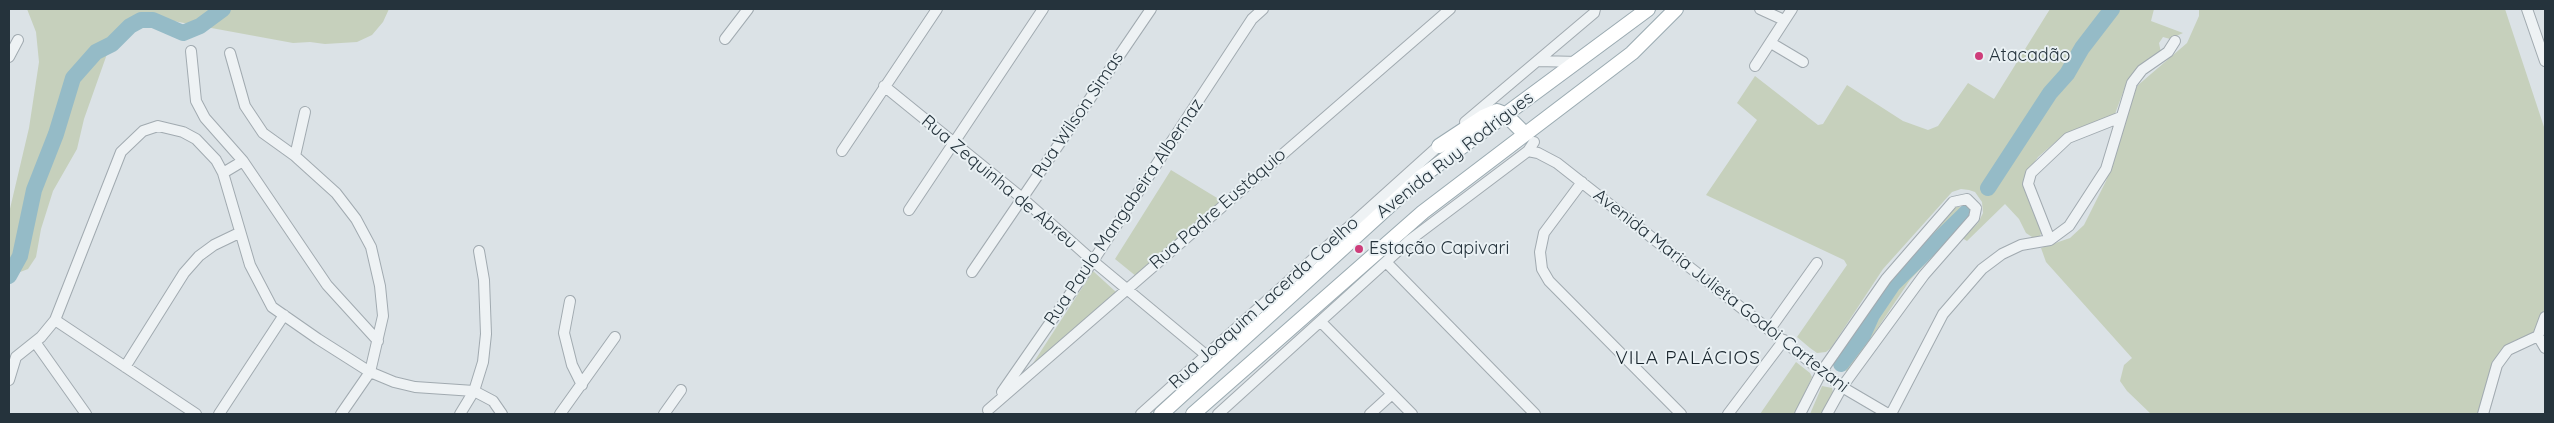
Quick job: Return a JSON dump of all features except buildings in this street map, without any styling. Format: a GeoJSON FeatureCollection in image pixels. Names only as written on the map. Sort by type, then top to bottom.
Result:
{"type":"FeatureCollection","features":[{"type":"Feature","properties":{"kind":"main road","name":"Avenida Ruy Rodrigues"},"geometry":{"type":"LineString","coordinates":[[1162,414],[1391,203],[1504,114],[1578,62],[1648,9]]}},
{"type":"Feature","properties":{"kind":"main road","name":"Avenida Ruy Rodrigues"},"geometry":{"type":"LineString","coordinates":[[1193,414],[1274,342],[1307,316],[1417,217],[1529,143],[1632,53],[1676,9]]}},
{"type":"Feature","properties":{"kind":"main road"},"geometry":{"type":"LineString","coordinates":[[1439,146],[1483,117],[1497,111],[1504,114],[1529,143]]}},
{"type":"Feature","properties":{"kind":"street"},"geometry":{"type":"LineString","coordinates":[[725,39],[748,9]]}},
{"type":"Feature","properties":{"kind":"street"},"geometry":{"type":"LineString","coordinates":[[842,151],[937,9]]}},
{"type":"Feature","properties":{"kind":"street"},"geometry":{"type":"LineString","coordinates":[[909,210],[1043,9]]}},
{"type":"Feature","properties":{"kind":"street","name":"Rua Wilson Simas"},"geometry":{"type":"LineString","coordinates":[[972,272],[1151,9]]}},
{"type":"Feature","properties":{"kind":"street","name":"Rua Paulo Mangabeira Albernaz"},"geometry":{"type":"LineString","coordinates":[[986,412],[1093,261],[1252,19],[1263,9]]}},
{"type":"Feature","properties":{"kind":"street","name":"Rua Padre Eustáquio"},"geometry":{"type":"LineString","coordinates":[[986,412],[1450,9]]}},
{"type":"Feature","properties":{"kind":"street","name":"Rua Joaquim Lacerda Coelho"},"geometry":{"type":"LineString","coordinates":[[1141,414],[1439,146],[1594,13],[1595,9]]}},
{"type":"Feature","properties":{"kind":"street"},"geometry":{"type":"LineString","coordinates":[[1760,9],[1784,20]]}},
{"type":"Feature","properties":{"kind":"street"},"geometry":{"type":"LineString","coordinates":[[1755,66],[1792,9]]}},
{"type":"Feature","properties":{"kind":"street"},"geometry":{"type":"LineString","coordinates":[[2527,9],[2545,61]]}},
{"type":"Feature","properties":{"kind":"street"},"geometry":{"type":"LineString","coordinates":[[9,57],[18,40]]}},
{"type":"Feature","properties":{"kind":"street"},"geometry":{"type":"LineString","coordinates":[[1889,414],[1942,314],[1982,270],[2002,254],[2021,245],[2050,240],[2069,226],[2106,169],[2132,83],[2142,70],[2168,52],[2175,41]]}},
{"type":"Feature","properties":{"kind":"street"},"geometry":{"type":"LineString","coordinates":[[1771,43],[1803,62]]}},
{"type":"Feature","properties":{"kind":"street"},"geometry":{"type":"LineString","coordinates":[[191,51],[196,101],[205,118],[243,161],[327,285],[378,341]]}},
{"type":"Feature","properties":{"kind":"street"},"geometry":{"type":"LineString","coordinates":[[230,53],[245,106],[263,133],[295,156],[336,193],[356,218],[371,247],[383,316],[370,372],[341,414]]}},
{"type":"Feature","properties":{"kind":"street"},"geometry":{"type":"LineString","coordinates":[[1538,61],[1578,62]]}},
{"type":"Feature","properties":{"kind":"street","name":"Rua Zequinha de Abreu"},"geometry":{"type":"LineString","coordinates":[[884,86],[1022,198],[1126,290],[1206,355]]}},
{"type":"Feature","properties":{"kind":"street"},"geometry":{"type":"LineString","coordinates":[[295,156],[305,112]]}},
{"type":"Feature","properties":{"kind":"street"},"geometry":{"type":"LineString","coordinates":[[2050,240],[2028,184],[2031,172],[2068,138],[2121,117]]}},
{"type":"Feature","properties":{"kind":"street"},"geometry":{"type":"LineString","coordinates":[[9,380],[16,357],[48,330],[55,320],[122,152],[143,131],[150,127],[158,126],[182,132],[196,139],[216,160],[223,173],[239,233],[258,283],[272,306],[370,372],[394,382],[415,387],[474,391],[493,401],[502,414]]}},
{"type":"Feature","properties":{"kind":"street"},"geometry":{"type":"LineString","coordinates":[[1218,414],[1386,262],[1529,143]]}},
{"type":"Feature","properties":{"kind":"street","name":"Avenida Maria Julieta Godoi Cartezani"},"geometry":{"type":"LineString","coordinates":[[1529,143],[1538,153],[1557,163],[1582,182],[1842,387],[1889,414]]}},
{"type":"Feature","properties":{"kind":"street"},"geometry":{"type":"LineString","coordinates":[[223,173],[243,161]]}},
{"type":"Feature","properties":{"kind":"street"},"geometry":{"type":"LineString","coordinates":[[1582,182],[1544,233],[1540,252],[1542,269],[1549,281],[1681,414]]}},
{"type":"Feature","properties":{"kind":"street"},"geometry":{"type":"LineString","coordinates":[[1800,414],[1822,371],[1886,278],[1953,202],[1968,199],[1976,208],[1974,218],[1924,275],[1842,387],[1827,414]]}},
{"type":"Feature","properties":{"kind":"street"},"geometry":{"type":"LineString","coordinates":[[125,367],[189,267],[214,244],[239,233]]}},
{"type":"Feature","properties":{"kind":"street"},"geometry":{"type":"LineString","coordinates":[[460,414],[474,391],[483,362],[486,334],[484,280],[479,251]]}},
{"type":"Feature","properties":{"kind":"street"},"geometry":{"type":"LineString","coordinates":[[1386,262],[1534,414]]}},
{"type":"Feature","properties":{"kind":"street"},"geometry":{"type":"LineString","coordinates":[[1770,330],[1817,263]]}},
{"type":"Feature","properties":{"kind":"street"},"geometry":{"type":"LineString","coordinates":[[570,301],[564,333],[572,364],[582,385]]}},
{"type":"Feature","properties":{"kind":"street"},"geometry":{"type":"LineString","coordinates":[[219,414],[284,315]]}},
{"type":"Feature","properties":{"kind":"street"},"geometry":{"type":"LineString","coordinates":[[2484,414],[2497,366],[2508,350],[2538,336],[2545,317]]}},
{"type":"Feature","properties":{"kind":"street"},"geometry":{"type":"LineString","coordinates":[[55,320],[196,414]]}},
{"type":"Feature","properties":{"kind":"street"},"geometry":{"type":"LineString","coordinates":[[1320,322],[1412,414]]}},
{"type":"Feature","properties":{"kind":"street"},"geometry":{"type":"LineString","coordinates":[[2538,336],[2545,348]]}},
{"type":"Feature","properties":{"kind":"street"},"geometry":{"type":"LineString","coordinates":[[560,414],[615,338]]}},
{"type":"Feature","properties":{"kind":"street"},"geometry":{"type":"LineString","coordinates":[[1728,414],[1784,340]]}},
{"type":"Feature","properties":{"kind":"street"},"geometry":{"type":"LineString","coordinates":[[35,342],[86,414]]}},
{"type":"Feature","properties":{"kind":"street"},"geometry":{"type":"LineString","coordinates":[[664,414],[681,390]]}},
{"type":"Feature","properties":{"kind":"street"},"geometry":{"type":"LineString","coordinates":[[1370,414],[1392,394]]}},
{"type":"Feature","properties":{"kind":"green space"},"geometry":{"type":"Polygon","coordinates":[[[27,9],[389,9],[383,22],[372,35],[357,42],[293,43],[146,16],[113,37],[84,119],[77,149],[53,191],[41,229],[36,257],[28,269],[15,274],[9,264],[9,213],[29,128],[39,62],[36,32],[27,9]]]}},
{"type":"Feature","properties":{"kind":"green space"},"geometry":{"type":"Polygon","coordinates":[[[2050,9],[2154,9],[2151,21],[2183,33],[2170,39],[2163,37],[2159,43],[2161,53],[2139,67],[2125,87],[2115,114],[2065,134],[2038,157],[2029,170],[2043,229],[2039,238],[2032,237],[2026,233],[2019,219],[2005,204],[1967,241],[1962,238],[1978,223],[1983,213],[1982,202],[1975,192],[1969,190],[1961,189],[1952,192],[1883,269],[1831,348],[1826,352],[1817,353],[1797,337],[1847,265],[1844,260],[1706,195],[1757,120],[1737,103],[1755,76],[1818,125],[1823,124],[1847,85],[1903,121],[1928,130],[1938,126],[1968,83],[1994,99],[2050,9]]]}},
{"type":"Feature","properties":{"kind":"green space"},"geometry":{"type":"Polygon","coordinates":[[[2199,9],[2505,9],[2545,130],[2545,310],[2533,334],[2493,364],[2478,414],[2151,414],[2127,391],[2120,381],[2124,365],[2132,358],[2046,262],[2041,248],[2070,238],[2084,225],[2106,181],[2137,86],[2187,43],[2199,16],[2199,9]]]}},
{"type":"Feature","properties":{"kind":"green space"},"geometry":{"type":"Polygon","coordinates":[[[1171,170],[1227,204],[1142,281],[1115,259],[1171,170]]]}},
{"type":"Feature","properties":{"kind":"green space"},"geometry":{"type":"Polygon","coordinates":[[[1955,206],[1964,208],[1968,214],[1966,220],[1910,280],[1848,372],[1835,364],[1881,294],[1955,206]]]}},
{"type":"Feature","properties":{"kind":"green space"},"geometry":{"type":"Polygon","coordinates":[[[1093,271],[1116,292],[1028,371],[1093,271]]]}},
{"type":"Feature","properties":{"kind":"green space"},"geometry":{"type":"Polygon","coordinates":[[[1796,362],[1810,373],[1812,377],[1795,414],[1760,414],[1796,362]]]}},
{"type":"Feature","properties":{"kind":"green space"},"geometry":{"type":"Polygon","coordinates":[[[1822,386],[1832,388],[1834,396],[1824,414],[1810,414],[1822,386]]]}},
{"type":"Feature","properties":{"kind":"waterway"},"geometry":{"type":"LineString","coordinates":[[9,276],[20,256],[34,190],[56,134],[73,78],[96,52],[112,44],[130,26],[141,20],[153,20],[183,33],[200,26],[223,9]]}},
{"type":"Feature","properties":{"kind":"waterway"},"geometry":{"type":"LineString","coordinates":[[1988,188],[2050,93],[2067,74],[2082,48],[2112,9]]}},
{"type":"Feature","properties":{"kind":"waterway"},"geometry":{"type":"LineString","coordinates":[[1841,364],[1863,335],[1872,315],[1893,284],[1968,211]]}},
{"type":"Feature","properties":{"kind":"place","name":"Atacadão"},"geometry":{"type":"Point","coordinates":[1979,56]}},
{"type":"Feature","properties":{"kind":"place","name":"Estação Capivari"},"geometry":{"type":"Point","coordinates":[1359,249]}},
{"type":"Feature","properties":{"kind":"district","name":"VILA PALÁCIOS"},"geometry":{"type":"Point","coordinates":[1688,358]}}]}
